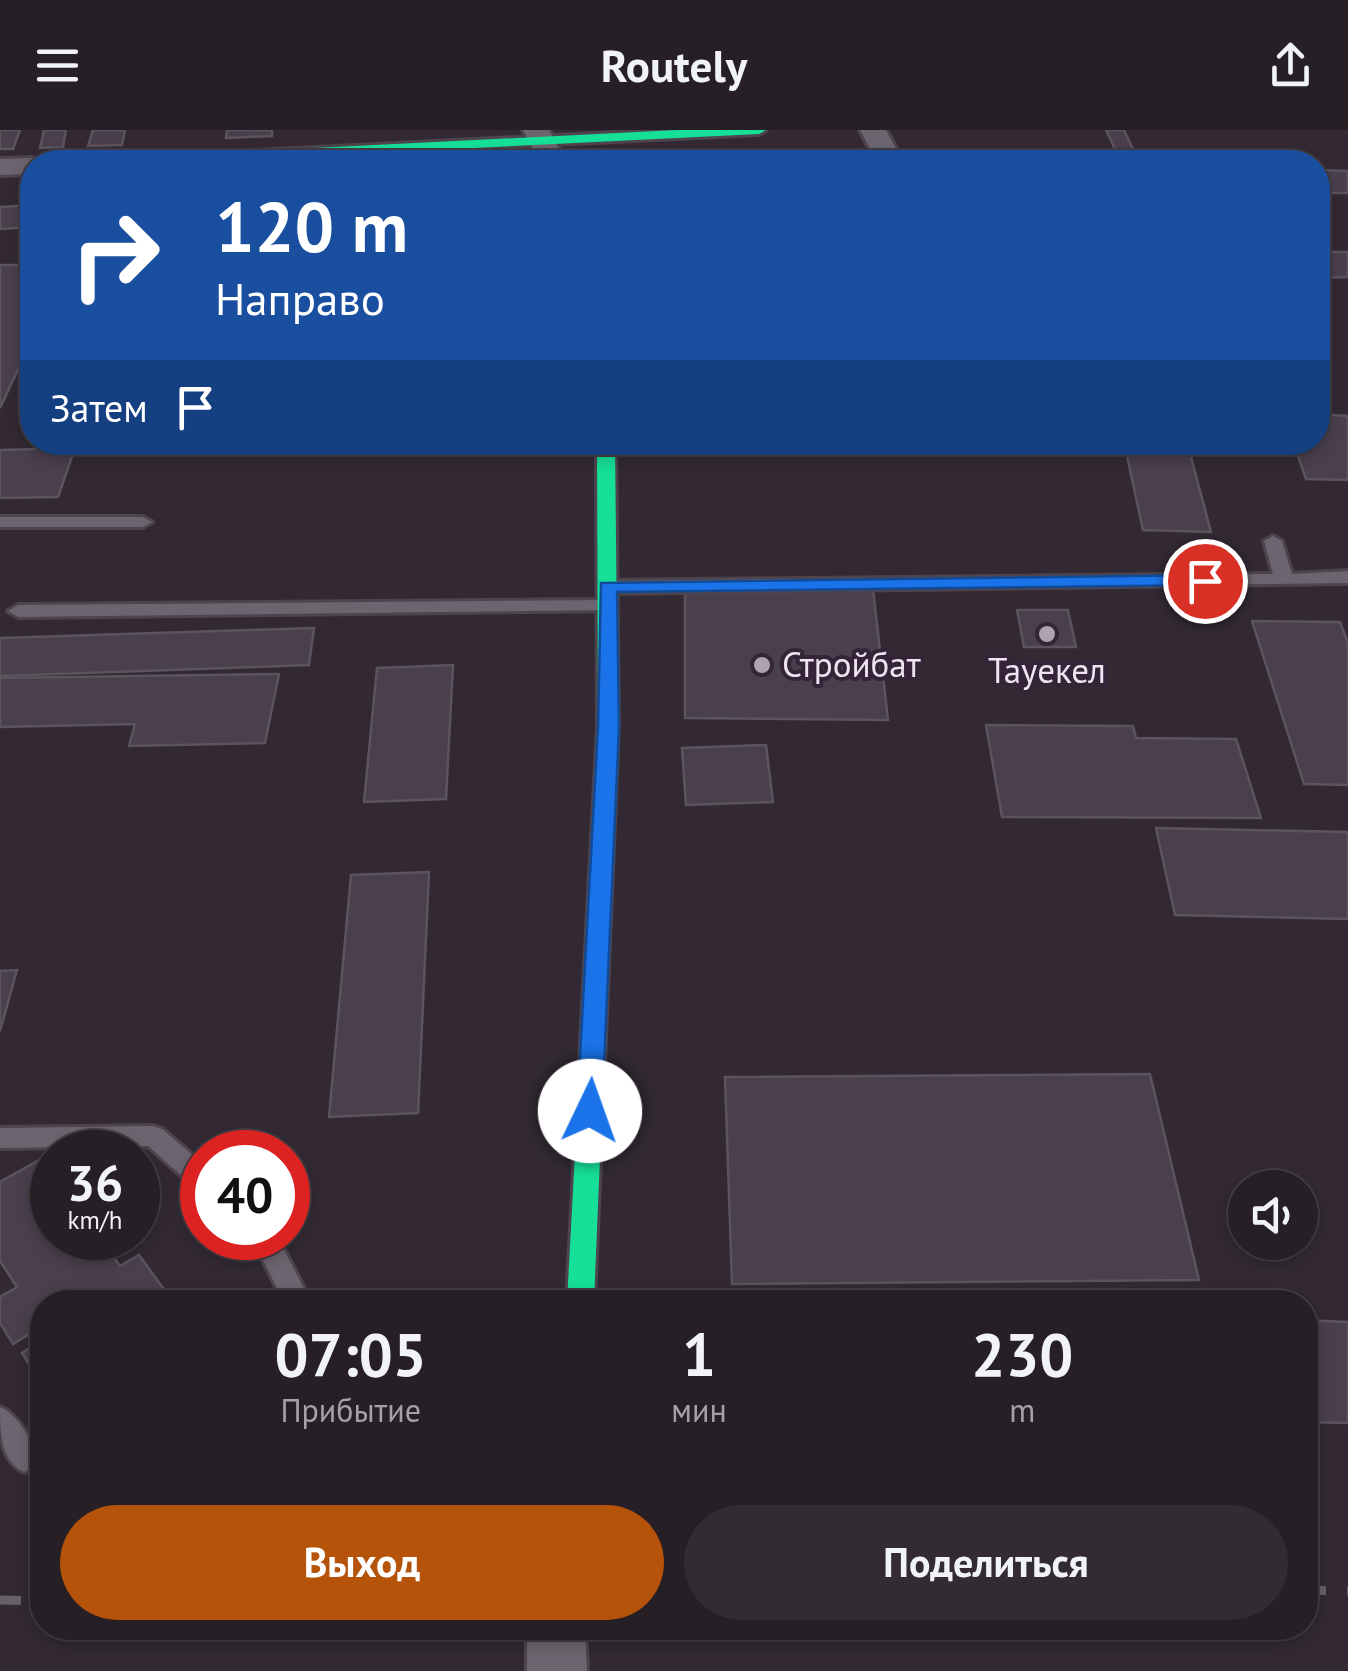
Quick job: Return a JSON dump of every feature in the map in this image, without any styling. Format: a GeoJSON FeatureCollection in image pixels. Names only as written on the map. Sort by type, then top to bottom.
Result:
{"type":"FeatureCollection","features":[{"type":"Feature","properties":{"kind":"street"},"geometry":{"type":"LineString","coordinates":[[349,150],[506,142],[544,145],[758,130]]}},
{"type":"Feature","properties":{"kind":"street"},"geometry":{"type":"LineString","coordinates":[[581,1290],[608,727],[606,455]]}},
{"type":"Feature","properties":{"kind":"street"},"geometry":{"type":"LineString","coordinates":[[556,1640],[557,1671]]}},
{"type":"Feature","properties":{"kind":"lane"},"geometry":{"type":"LineString","coordinates":[[0,522],[143,522]]}},
{"type":"Feature","properties":{"kind":"lane"},"geometry":{"type":"LineString","coordinates":[[1274,541],[1284,580]]}},
{"type":"Feature","properties":{"kind":"lane"},"geometry":{"type":"LineString","coordinates":[[18,611],[1348,577]]}},
{"type":"Feature","properties":{"kind":"lane"},"geometry":{"type":"LineString","coordinates":[[0,1138],[153,1136],[180,1159]]}},
{"type":"Feature","properties":{"kind":"lane"},"geometry":{"type":"LineString","coordinates":[[277,1260],[292,1290]]}},
{"type":"Feature","properties":{"kind":"lane"},"geometry":{"type":"LineString","coordinates":[[0,1420],[24,1458]]}},
{"type":"Feature","properties":{"kind":"building"},"geometry":{"type":"Polygon","coordinates":[[[0,130],[20,130],[13,149],[0,149],[0,130]]]}},
{"type":"Feature","properties":{"kind":"building"},"geometry":{"type":"Polygon","coordinates":[[[44,130],[66,130],[63,147],[40,148],[44,130]]]}},
{"type":"Feature","properties":{"kind":"building"},"geometry":{"type":"Polygon","coordinates":[[[93,130],[125,130],[122,145],[88,146],[93,130]]]}},
{"type":"Feature","properties":{"kind":"building"},"geometry":{"type":"Polygon","coordinates":[[[227,130],[272,130],[272,136],[226,138],[227,130]]]}},
{"type":"Feature","properties":{"kind":"building"},"geometry":{"type":"Polygon","coordinates":[[[1106,130],[1124,130],[1133,150],[1115,150],[1106,130]]]}},
{"type":"Feature","properties":{"kind":"building"},"geometry":{"type":"Polygon","coordinates":[[[1330,170],[1348,171],[1348,193],[1330,193],[1330,170]]]}},
{"type":"Feature","properties":{"kind":"building"},"geometry":{"type":"Polygon","coordinates":[[[20,206],[20,228],[0,229],[0,207],[20,206]]]}},
{"type":"Feature","properties":{"kind":"building"},"geometry":{"type":"Polygon","coordinates":[[[1330,252],[1348,252],[1348,277],[1330,278],[1330,252]]]}},
{"type":"Feature","properties":{"kind":"building"},"geometry":{"type":"Polygon","coordinates":[[[0,265],[20,265],[20,366],[0,408],[0,265]]]}},
{"type":"Feature","properties":{"kind":"building"},"geometry":{"type":"Polygon","coordinates":[[[1330,415],[1348,416],[1348,480],[1306,479],[1298,455],[1330,455],[1330,415]]]}},
{"type":"Feature","properties":{"kind":"building"},"geometry":{"type":"Polygon","coordinates":[[[20,449],[20,455],[73,455],[58,497],[0,498],[0,450],[20,449]]]}},
{"type":"Feature","properties":{"kind":"building"},"geometry":{"type":"Polygon","coordinates":[[[1127,455],[1190,455],[1211,532],[1143,530],[1127,455]]]}},
{"type":"Feature","properties":{"kind":"building"},"geometry":{"type":"Polygon","coordinates":[[[685,588],[873,589],[888,720],[685,718],[685,588]]]}},
{"type":"Feature","properties":{"kind":"building"},"geometry":{"type":"Polygon","coordinates":[[[1017,610],[1068,610],[1076,647],[1024,647],[1017,610]]]}},
{"type":"Feature","properties":{"kind":"building"},"geometry":{"type":"Polygon","coordinates":[[[1252,621],[1340,622],[1348,643],[1348,785],[1304,784],[1252,621]]]}},
{"type":"Feature","properties":{"kind":"building"},"geometry":{"type":"Polygon","coordinates":[[[314,628],[309,665],[0,676],[0,638],[314,628]]]}},
{"type":"Feature","properties":{"kind":"building"},"geometry":{"type":"Polygon","coordinates":[[[453,665],[446,799],[364,802],[377,668],[453,665]]]}},
{"type":"Feature","properties":{"kind":"building"},"geometry":{"type":"Polygon","coordinates":[[[279,674],[265,743],[129,746],[135,724],[0,727],[0,678],[279,674]]]}},
{"type":"Feature","properties":{"kind":"building"},"geometry":{"type":"Polygon","coordinates":[[[986,725],[1133,726],[1136,738],[1236,739],[1261,818],[1002,817],[986,725]]]}},
{"type":"Feature","properties":{"kind":"building"},"geometry":{"type":"Polygon","coordinates":[[[766,745],[773,802],[686,805],[682,748],[766,745]]]}},
{"type":"Feature","properties":{"kind":"building"},"geometry":{"type":"Polygon","coordinates":[[[1156,828],[1348,832],[1348,919],[1175,915],[1156,828]]]}},
{"type":"Feature","properties":{"kind":"building"},"geometry":{"type":"Polygon","coordinates":[[[429,872],[418,1113],[329,1117],[351,875],[429,872]]]}},
{"type":"Feature","properties":{"kind":"building"},"geometry":{"type":"Polygon","coordinates":[[[17,970],[0,1031],[0,971],[17,970]]]}},
{"type":"Feature","properties":{"kind":"building"},"geometry":{"type":"Polygon","coordinates":[[[1150,1074],[1199,1280],[732,1284],[725,1077],[1150,1074]]]}},
{"type":"Feature","properties":{"kind":"building"},"geometry":{"type":"Polygon","coordinates":[[[30,1165],[30,1260],[116,1260],[120,1266],[130,1260],[143,1260],[164,1290],[30,1290],[30,1334],[13,1344],[0,1323],[0,1297],[17,1287],[0,1261],[0,1182],[30,1165]]]}},
{"type":"Feature","properties":{"kind":"building"},"geometry":{"type":"Polygon","coordinates":[[[1318,1321],[1348,1322],[1348,1423],[1318,1422],[1318,1321]]]}},
{"type":"Feature","properties":{"kind":"building"},"geometry":{"type":"Polygon","coordinates":[[[30,1348],[30,1366],[22,1353],[30,1348]]]}},
{"type":"Feature","properties":{"kind":"railway"},"geometry":{"type":"LineString","coordinates":[[1318,1590],[1348,1591]]}},
{"type":"Feature","properties":{"kind":"railway"},"geometry":{"type":"LineString","coordinates":[[0,1600],[30,1601]]}},
{"type":"Feature","properties":{"kind":"traffic: fast"},"geometry":{"type":"LineString","coordinates":[[355,150],[759,130]]}},
{"type":"Feature","properties":{"kind":"traffic: fast"},"geometry":{"type":"LineString","coordinates":[[581,1290],[608,727],[606,455]]}},
{"type":"Feature","properties":{"kind":"place","name":"Тауекел"},"geometry":{"type":"Point","coordinates":[1047,634]}},
{"type":"Feature","properties":{"kind":"place","name":"Стройбат"},"geometry":{"type":"Point","coordinates":[762,665]}},
{"type":"Feature","properties":{"kind":"route"},"geometry":{"type":"LineString","coordinates":[[590,1111],[608,727],[608,587],[1205,581]]}}]}
